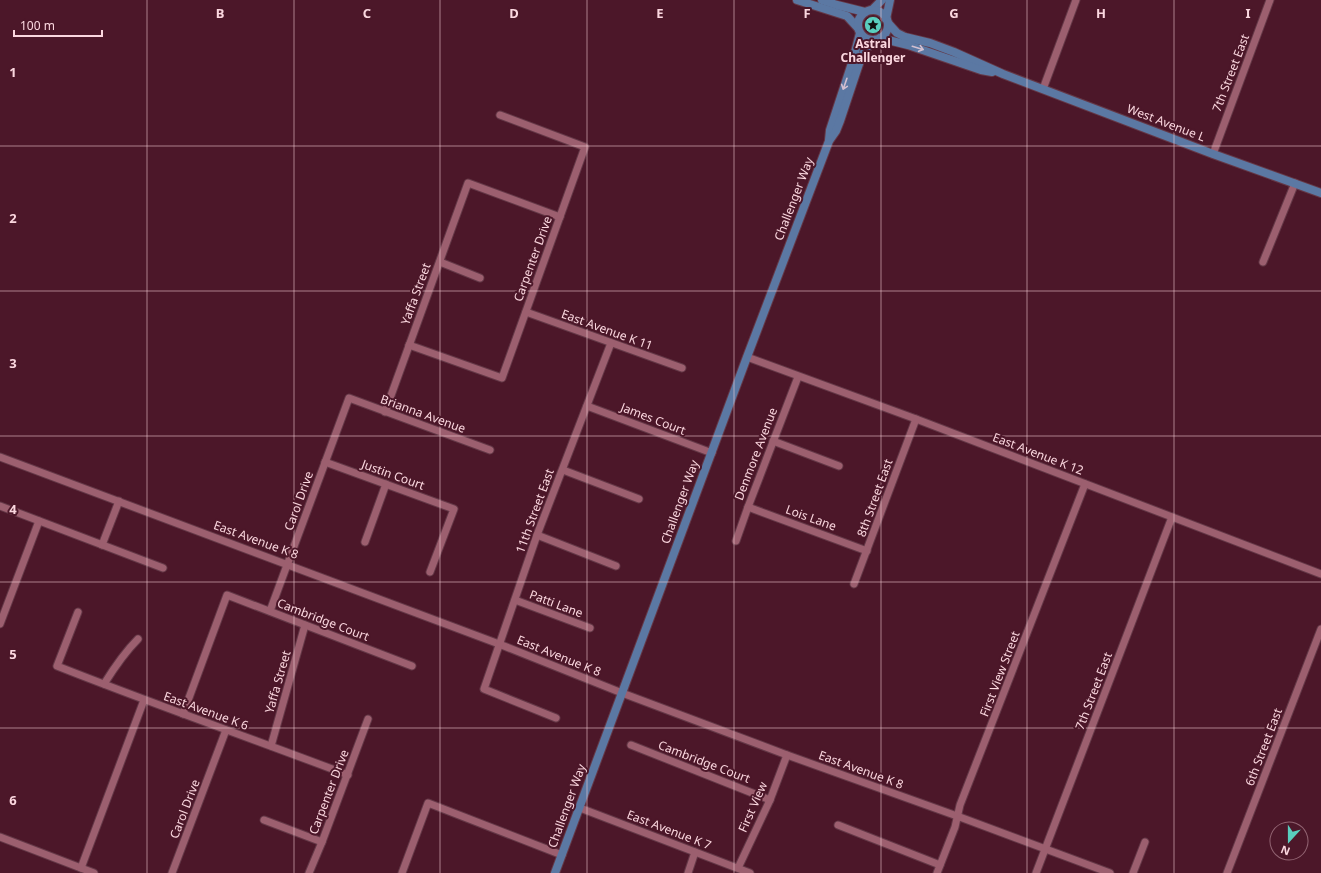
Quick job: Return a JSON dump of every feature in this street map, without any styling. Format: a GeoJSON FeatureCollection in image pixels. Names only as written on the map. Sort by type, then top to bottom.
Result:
{"type":"FeatureCollection","features":[{"type":"Feature","properties":{"kind":"main road"},"geometry":{"type":"LineString","coordinates":[[797,0],[847,16],[866,39],[878,39],[886,32],[890,0]]}},
{"type":"Feature","properties":{"kind":"main road"},"geometry":{"type":"LineString","coordinates":[[822,0],[837,6],[880,12],[887,21]]}},
{"type":"Feature","properties":{"kind":"main road"},"geometry":{"type":"LineString","coordinates":[[859,30],[859,19],[882,0]]}},
{"type":"Feature","properties":{"kind":"main road","name":"West Avenue L"},"geometry":{"type":"LineString","coordinates":[[887,21],[899,35],[954,52],[1003,74],[1213,154],[1321,193]]}},
{"type":"Feature","properties":{"kind":"main road","name":"Challenger Way"},"geometry":{"type":"LineString","coordinates":[[829,141],[830,130],[853,60],[859,30]]}},
{"type":"Feature","properties":{"kind":"main road","name":"Challenger Way"},"geometry":{"type":"LineString","coordinates":[[555,873],[829,141],[836,131],[840,121],[864,52],[878,39]]}},
{"type":"Feature","properties":{"kind":"main road","name":"West Avenue L"},"geometry":{"type":"LineString","coordinates":[[878,39],[908,45],[981,70],[1003,74]]}},
{"type":"Feature","properties":{"kind":"street"},"geometry":{"type":"LineString","coordinates":[[1043,89],[1076,0]]}},
{"type":"Feature","properties":{"kind":"street","name":"7th Street East"},"geometry":{"type":"LineString","coordinates":[[1213,154],[1270,0]]}},
{"type":"Feature","properties":{"kind":"street","name":"Carpenter Drive"},"geometry":{"type":"LineString","coordinates":[[409,345],[502,378],[585,147],[500,115]]}},
{"type":"Feature","properties":{"kind":"street","name":"Yaffa Street"},"geometry":{"type":"LineString","coordinates":[[385,412],[468,184],[560,217]]}},
{"type":"Feature","properties":{"kind":"street"},"geometry":{"type":"LineString","coordinates":[[1263,262],[1295,184]]}},
{"type":"Feature","properties":{"kind":"street"},"geometry":{"type":"LineString","coordinates":[[440,262],[480,278]]}},
{"type":"Feature","properties":{"kind":"street","name":"East Avenue K 11"},"geometry":{"type":"LineString","coordinates":[[526,312],[682,368]]}},
{"type":"Feature","properties":{"kind":"street","name":"11th Street East"},"geometry":{"type":"LineString","coordinates":[[556,718],[484,689],[537,535],[611,343]]}},
{"type":"Feature","properties":{"kind":"street","name":"East Avenue K 12"},"geometry":{"type":"LineString","coordinates":[[747,357],[916,419],[1321,574]]}},
{"type":"Feature","properties":{"kind":"street","name":"Denmore Avenue"},"geometry":{"type":"LineString","coordinates":[[736,541],[798,376]]}},
{"type":"Feature","properties":{"kind":"street","name":"Brianna Avenue"},"geometry":{"type":"LineString","coordinates":[[348,398],[490,450]]}},
{"type":"Feature","properties":{"kind":"street","name":"Carol Drive"},"geometry":{"type":"LineString","coordinates":[[270,611],[348,398]]}},
{"type":"Feature","properties":{"kind":"street","name":"James Court"},"geometry":{"type":"LineString","coordinates":[[587,406],[712,453]]}},
{"type":"Feature","properties":{"kind":"street","name":"8th Street East"},"geometry":{"type":"LineString","coordinates":[[854,584],[916,419]]}},
{"type":"Feature","properties":{"kind":"street"},"geometry":{"type":"LineString","coordinates":[[773,441],[839,466]]}},
{"type":"Feature","properties":{"kind":"street","name":"East Avenue K 8"},"geometry":{"type":"LineString","coordinates":[[0,457],[288,564],[787,755],[1110,873]]}},
{"type":"Feature","properties":{"kind":"street","name":"Justin Court"},"geometry":{"type":"LineString","coordinates":[[325,462],[454,509],[430,572]]}},
{"type":"Feature","properties":{"kind":"street"},"geometry":{"type":"LineString","coordinates":[[563,470],[639,499]]}},
{"type":"Feature","properties":{"kind":"street"},"geometry":{"type":"LineString","coordinates":[[365,542],[386,484]]}},
{"type":"Feature","properties":{"kind":"street","name":"First View Street"},"geometry":{"type":"LineString","coordinates":[[937,873],[955,827],[957,816],[1085,484]]}},
{"type":"Feature","properties":{"kind":"street"},"geometry":{"type":"LineString","coordinates":[[102,545],[119,501]]}},
{"type":"Feature","properties":{"kind":"street"},"geometry":{"type":"LineString","coordinates":[[0,506],[163,568]]}},
{"type":"Feature","properties":{"kind":"street","name":"Lois Lane"},"geometry":{"type":"LineString","coordinates":[[748,507],[867,551]]}},
{"type":"Feature","properties":{"kind":"street","name":"7th Street East"},"geometry":{"type":"LineString","coordinates":[[1036,873],[1172,517]]}},
{"type":"Feature","properties":{"kind":"street"},"geometry":{"type":"LineString","coordinates":[[0,624],[39,521]]}},
{"type":"Feature","properties":{"kind":"street"},"geometry":{"type":"LineString","coordinates":[[537,535],[616,566]]}},
{"type":"Feature","properties":{"kind":"street","name":"Cambridge Court"},"geometry":{"type":"LineString","coordinates":[[183,714],[227,595],[412,666]]}},
{"type":"Feature","properties":{"kind":"street","name":"Patti Lane"},"geometry":{"type":"LineString","coordinates":[[515,600],[590,628]]}},
{"type":"Feature","properties":{"kind":"street","name":"East Avenue K 6"},"geometry":{"type":"LineString","coordinates":[[78,612],[57,666],[144,700],[348,775]]}},
{"type":"Feature","properties":{"kind":"street","name":"Yaffa Street"},"geometry":{"type":"LineString","coordinates":[[271,746],[305,625]]}},
{"type":"Feature","properties":{"kind":"street","name":"6th Street East"},"geometry":{"type":"LineString","coordinates":[[1227,873],[1321,629]]}},
{"type":"Feature","properties":{"kind":"street"},"geometry":{"type":"LineString","coordinates":[[104,684],[126,651],[138,639]]}},
{"type":"Feature","properties":{"kind":"street"},"geometry":{"type":"LineString","coordinates":[[81,868],[144,700]]}},
{"type":"Feature","properties":{"kind":"street","name":"Carpenter Drive"},"geometry":{"type":"LineString","coordinates":[[310,873],[368,719]]}},
{"type":"Feature","properties":{"kind":"street","name":"Carol Drive"},"geometry":{"type":"LineString","coordinates":[[172,873],[226,730]]}},
{"type":"Feature","properties":{"kind":"street","name":"Cambridge Court"},"geometry":{"type":"LineString","coordinates":[[631,745],[770,800]]}},
{"type":"Feature","properties":{"kind":"street","name":"First View"},"geometry":{"type":"LineString","coordinates":[[738,868],[770,800],[787,755]]}},
{"type":"Feature","properties":{"kind":"street"},"geometry":{"type":"LineString","coordinates":[[403,872],[428,803],[562,855]]}},
{"type":"Feature","properties":{"kind":"street","name":"East Avenue K 7"},"geometry":{"type":"LineString","coordinates":[[580,808],[750,873]]}},
{"type":"Feature","properties":{"kind":"street"},"geometry":{"type":"LineString","coordinates":[[264,820],[322,842]]}},
{"type":"Feature","properties":{"kind":"street"},"geometry":{"type":"LineString","coordinates":[[838,825],[940,865]]}},
{"type":"Feature","properties":{"kind":"street"},"geometry":{"type":"LineString","coordinates":[[0,837],[94,873]]}},
{"type":"Feature","properties":{"kind":"street"},"geometry":{"type":"LineString","coordinates":[[1133,873],[1145,842]]}},
{"type":"Feature","properties":{"kind":"street"},"geometry":{"type":"LineString","coordinates":[[688,873],[695,852]]}},
{"type":"Feature","properties":{"kind":"shaded area"},"geometry":{"type":"Polygon","coordinates":[[[873,17],[880,22],[881,25],[876,32],[873,33],[866,28],[865,25],[870,18],[873,17]]]}},
{"type":"Feature","properties":{"kind":"place","name":"Astral Challenger"},"geometry":{"type":"Point","coordinates":[873,25]}}]}
